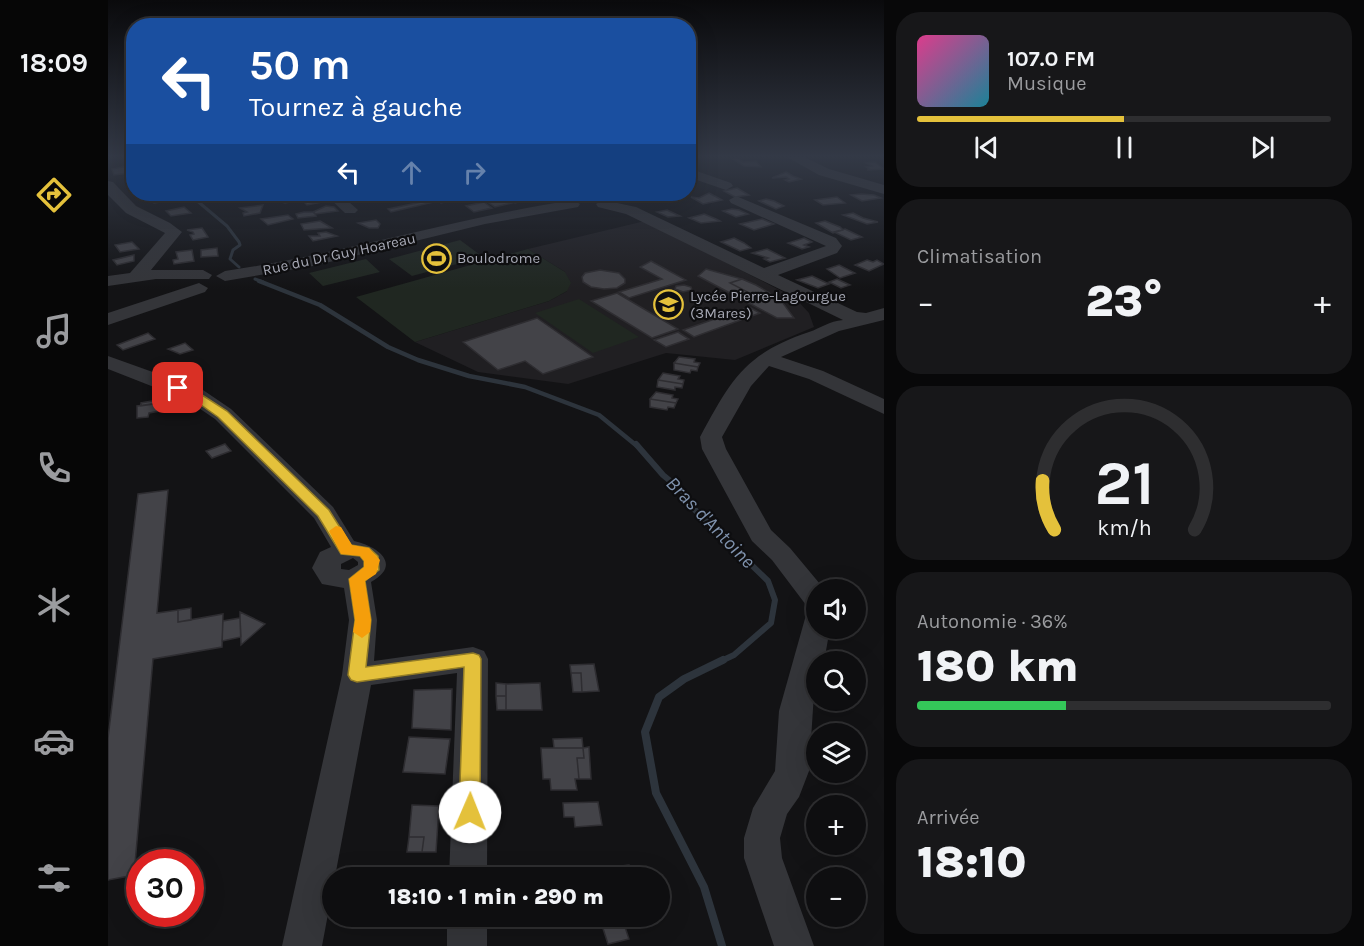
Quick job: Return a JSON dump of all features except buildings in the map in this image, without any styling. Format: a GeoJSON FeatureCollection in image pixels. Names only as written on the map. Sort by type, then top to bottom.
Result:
{"type":"FeatureCollection","features":[{"type":"Feature","properties":{"kind":"street"},"geometry":{"type":"LineString","coordinates":[[121,201],[137,215],[174,232],[136,276]]}},
{"type":"Feature","properties":{"kind":"street"},"geometry":{"type":"LineString","coordinates":[[340,201],[350,210]]}},
{"type":"Feature","properties":{"kind":"street"},"geometry":{"type":"LineString","coordinates":[[739,201],[830,241],[834,246],[831,250],[764,274]]}},
{"type":"Feature","properties":{"kind":"street","name":"Rue du Dr Guy Hoareau"},"geometry":{"type":"LineString","coordinates":[[192,283],[222,286],[227,277],[308,264],[497,218],[573,204],[589,208],[603,204],[631,210],[858,318]]}},
{"type":"Feature","properties":{"kind":"street"},"geometry":{"type":"LineString","coordinates":[[108,281],[136,276],[192,283]]}},
{"type":"Feature","properties":{"kind":"street"},"geometry":{"type":"LineString","coordinates":[[108,318],[192,283]]}},
{"type":"Feature","properties":{"kind":"street"},"geometry":{"type":"LineString","coordinates":[[806,585],[781,554],[761,535],[714,449],[711,437],[745,377],[754,366],[790,344],[827,332],[834,326],[849,325],[858,318],[884,314]]}},
{"type":"Feature","properties":{"kind":"street"},"geometry":{"type":"LineString","coordinates":[[766,359],[816,375],[884,407]]}},
{"type":"Feature","properties":{"kind":"street"},"geometry":{"type":"LineString","coordinates":[[108,362],[195,395],[223,414],[324,513],[352,565],[363,620],[357,675],[302,946]]}},
{"type":"Feature","properties":{"kind":"street"},"geometry":{"type":"LineString","coordinates":[[794,946],[763,858],[762,838],[771,808],[787,786],[792,771],[795,711],[813,639]]}},
{"type":"Feature","properties":{"kind":"street"},"geometry":{"type":"LineString","coordinates":[[357,675],[473,659],[468,867]]}},
{"type":"Feature","properties":{"kind":"street"},"geometry":{"type":"LineString","coordinates":[[467,927],[467,946]]}},
{"type":"Feature","properties":{"kind":"shaded area","name":"Lycée Pierre-Lagourgue (3Mares)"},"geometry":{"type":"Polygon","coordinates":[[[645,221],[795,298],[809,313],[814,327],[735,360],[666,353],[568,384],[478,372],[415,342],[549,301],[567,291],[565,272],[528,249],[645,221]]]}},
{"type":"Feature","properties":{"kind":"shaded area","name":"Boulodrome"},"geometry":{"type":"Polygon","coordinates":[[[460,240],[483,257],[412,276],[389,259],[460,240]]]}},
{"type":"Feature","properties":{"kind":"shaded area"},"geometry":{"type":"Polygon","coordinates":[[[528,249],[565,272],[571,283],[567,291],[549,301],[415,342],[356,297],[528,249]]]}},
{"type":"Feature","properties":{"kind":"shaded area"},"geometry":{"type":"Polygon","coordinates":[[[366,259],[380,272],[323,286],[309,273],[366,259]]]}},
{"type":"Feature","properties":{"kind":"shaded area"},"geometry":{"type":"Polygon","coordinates":[[[579,299],[639,337],[593,353],[535,313],[579,299]]]}},
{"type":"Feature","properties":{"kind":"waterway","name":"Bras d'Antoine"},"geometry":{"type":"LineString","coordinates":[[197,201],[227,226],[239,242],[240,245],[233,250],[230,259],[239,267]]}},
{"type":"Feature","properties":{"kind":"waterway","name":"Bras d'Antoine"},"geometry":{"type":"LineString","coordinates":[[255,279],[263,282]]}},
{"type":"Feature","properties":{"kind":"waterway","name":"Bras d'Antoine"},"geometry":{"type":"LineString","coordinates":[[259,281],[320,305],[388,347],[418,360],[469,376],[525,387],[599,415],[637,446]]}},
{"type":"Feature","properties":{"kind":"waterway","name":"Bras d'Antoine"},"geometry":{"type":"LineString","coordinates":[[636,444],[663,475],[687,495],[691,506],[768,581],[775,600],[771,623],[734,655],[719,662]]}},
{"type":"Feature","properties":{"kind":"waterway","name":"Bras d'Antoine"},"geometry":{"type":"LineString","coordinates":[[722,946],[704,887],[656,793],[645,732],[659,697],[684,679],[723,660]]}},
{"type":"Feature","properties":{"kind":"slow traffic"},"geometry":{"type":"LineString","coordinates":[[336,531],[346,550],[364,552],[372,560],[371,570],[357,579],[363,620],[362,632]]}},
{"type":"Feature","properties":{"kind":"place","name":"Boulodrome"},"geometry":{"type":"Point","coordinates":[436,258]}},
{"type":"Feature","properties":{"kind":"place","name":"Lycée Pierre-Lagourgue (3Mares)"},"geometry":{"type":"Point","coordinates":[669,305]}},
{"type":"Feature","properties":{"kind":"route"},"geometry":{"type":"LineString","coordinates":[[178,388],[195,395],[223,414],[254,447],[324,513],[342,539],[346,550],[357,550],[369,555],[373,565],[371,570],[357,579],[363,620],[357,675],[473,659],[470,812]]}}]}
